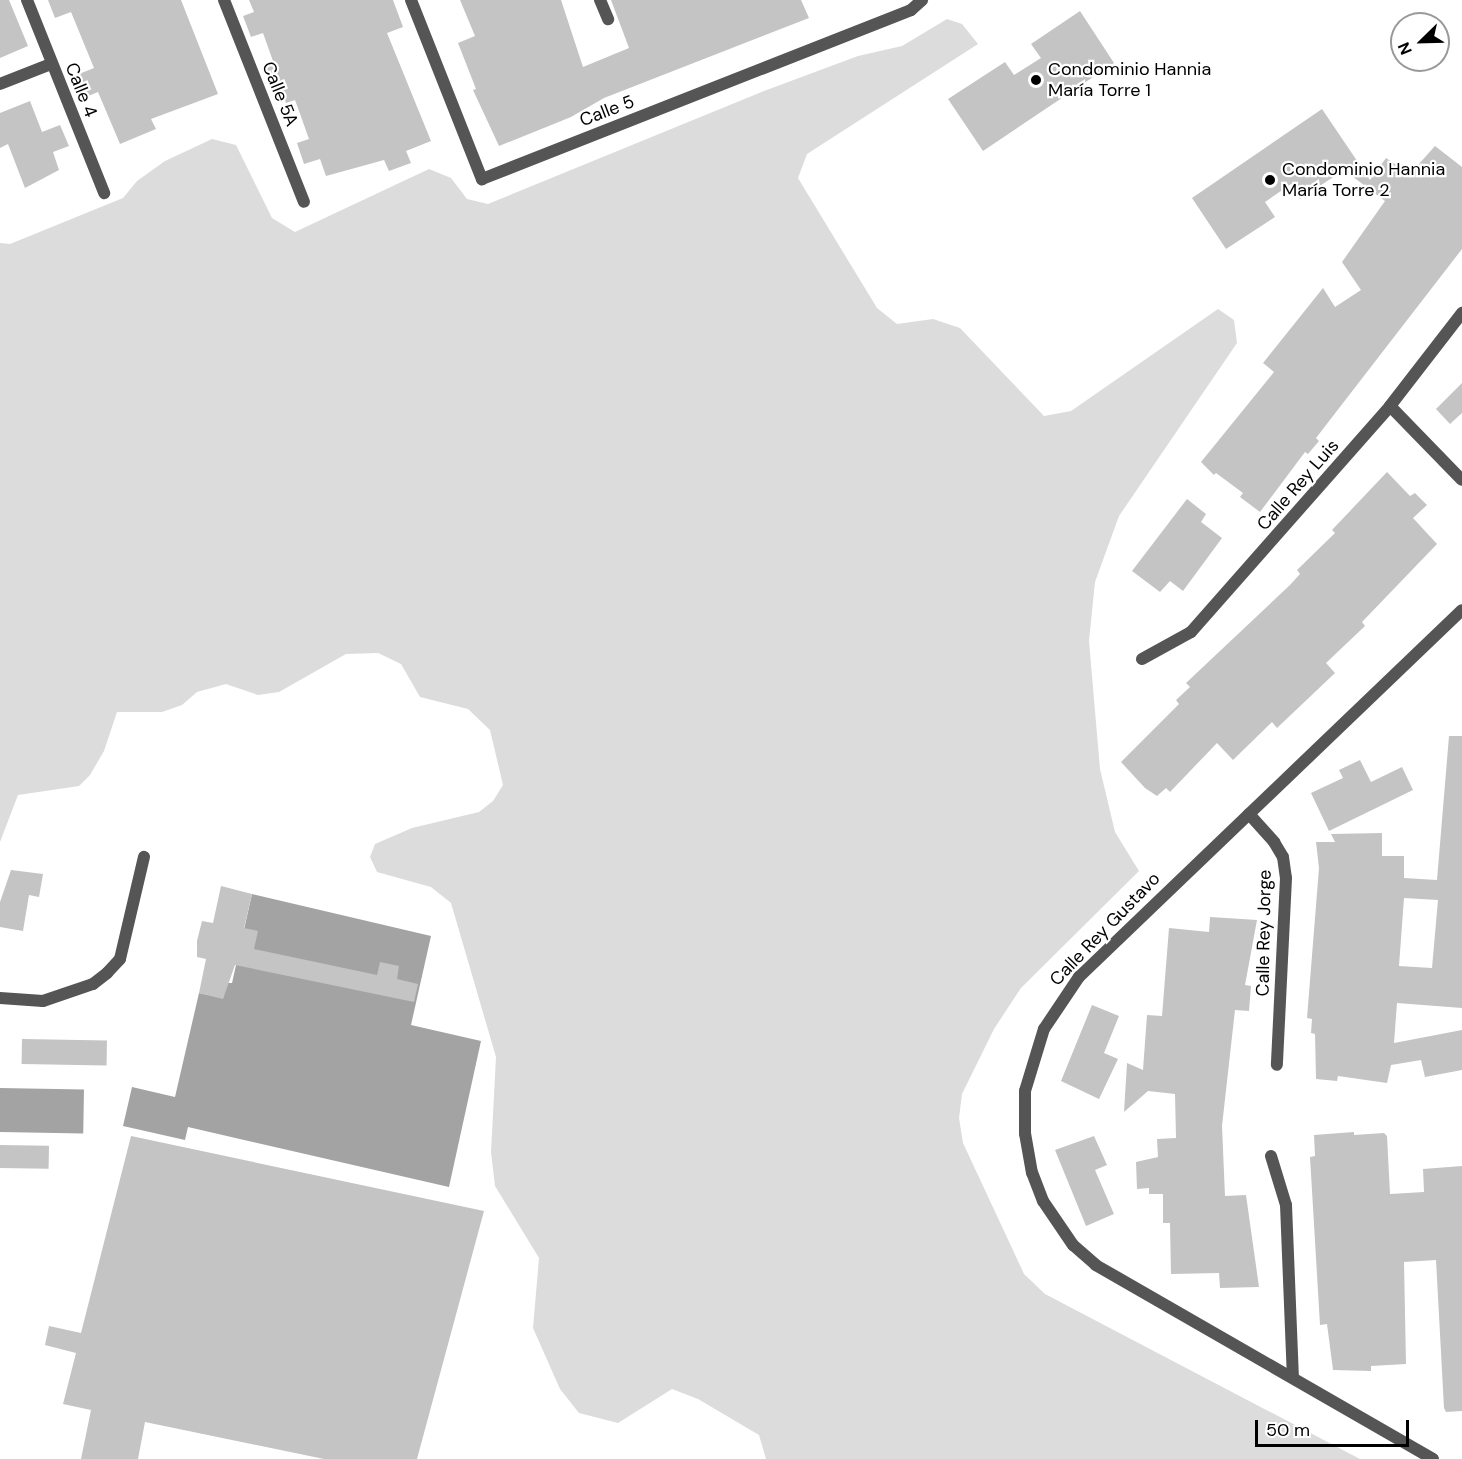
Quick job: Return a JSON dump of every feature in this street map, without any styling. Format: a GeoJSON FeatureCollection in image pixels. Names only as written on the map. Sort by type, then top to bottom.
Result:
{"type":"FeatureCollection","features":[{"type":"Feature","properties":{"kind":"street","name":"Calle 4"},"geometry":{"type":"LineString","coordinates":[[27,0],[104,193]]}},
{"type":"Feature","properties":{"kind":"street","name":"Calle 5A"},"geometry":{"type":"LineString","coordinates":[[224,0],[304,202]]}},
{"type":"Feature","properties":{"kind":"street","name":"Calle 5"},"geometry":{"type":"LineString","coordinates":[[411,0],[482,179],[911,10],[922,1]]}},
{"type":"Feature","properties":{"kind":"street"},"geometry":{"type":"LineString","coordinates":[[600,0],[608,19]]}},
{"type":"Feature","properties":{"kind":"street"},"geometry":{"type":"LineString","coordinates":[[0,84],[51,64]]}},
{"type":"Feature","properties":{"kind":"street","name":"Calle Rey Luis"},"geometry":{"type":"LineString","coordinates":[[1142,659],[1191,632],[1390,406],[1462,313]]}},
{"type":"Feature","properties":{"kind":"street"},"geometry":{"type":"LineString","coordinates":[[1390,406],[1462,480]]}},
{"type":"Feature","properties":{"kind":"street","name":"Calle Rey Gustavo"},"geometry":{"type":"LineString","coordinates":[[1432,1459],[1293,1376],[1096,1265],[1073,1245],[1042,1201],[1025,1134],[1028,1080],[1044,1029],[1078,976],[1462,610]]}},
{"type":"Feature","properties":{"kind":"street","name":"Calle Rey Jorge"},"geometry":{"type":"LineString","coordinates":[[1249,814],[1274,842],[1283,857],[1286,878],[1277,1065]]}},
{"type":"Feature","properties":{"kind":"street"},"geometry":{"type":"LineString","coordinates":[[0,998],[43,1001],[93,984],[107,974],[120,958],[144,857]]}},
{"type":"Feature","properties":{"kind":"street"},"geometry":{"type":"LineString","coordinates":[[1271,1156],[1286,1205],[1293,1376]]}},
{"type":"Feature","properties":{"kind":"shaded area"},"geometry":{"type":"Polygon","coordinates":[[[947,19],[962,24],[978,44],[807,154],[798,178],[877,308],[897,324],[933,319],[960,328],[1044,416],[1071,411],[1218,309],[1234,320],[1237,343],[1119,516],[1095,582],[1089,641],[1100,769],[1115,832],[1139,871],[1021,988],[994,1029],[962,1094],[959,1118],[963,1143],[1024,1274],[1045,1294],[1360,1459],[766,1459],[759,1435],[698,1399],[672,1389],[618,1423],[579,1413],[560,1389],[533,1328],[539,1258],[495,1186],[491,1152],[496,1057],[451,903],[431,887],[377,872],[370,857],[375,844],[412,828],[479,812],[493,801],[503,785],[490,730],[468,709],[420,697],[401,664],[378,653],[346,654],[279,692],[258,695],[226,684],[197,692],[182,705],[162,712],[117,712],[104,751],[90,775],[79,786],[18,795],[0,842],[0,243],[10,244],[123,198],[137,181],[165,161],[212,139],[236,145],[272,218],[295,232],[429,169],[451,178],[467,199],[488,204],[764,91],[858,56],[902,46],[947,19]]]}},
{"type":"Feature","properties":{"kind":"shaded area"},"geometry":{"type":"Polygon","coordinates":[[[252,894],[431,936],[411,1025],[481,1041],[449,1187],[188,1127],[185,1140],[123,1126],[132,1087],[175,1097],[199,993],[223,998],[227,983],[232,983],[252,894]]]}},
{"type":"Feature","properties":{"kind":"shaded area"},"geometry":{"type":"Polygon","coordinates":[[[0,1088],[84,1089],[83,1133],[0,1132],[0,1088]]]}},
{"type":"Feature","properties":{"kind":"building"},"geometry":{"type":"Polygon","coordinates":[[[0,0],[9,0],[28,46],[0,58],[0,0]]]}},
{"type":"Feature","properties":{"kind":"building"},"geometry":{"type":"Polygon","coordinates":[[[48,0],[181,0],[218,94],[151,119],[156,129],[120,144],[98,92],[86,97],[74,76],[94,68],[71,12],[55,18],[48,0]]]}},
{"type":"Feature","properties":{"kind":"building"},"geometry":{"type":"Polygon","coordinates":[[[249,0],[393,0],[403,27],[387,33],[431,141],[406,151],[411,163],[389,171],[384,160],[326,176],[320,159],[304,164],[297,143],[309,139],[295,100],[286,103],[280,87],[274,89],[266,67],[274,64],[263,33],[251,37],[243,16],[254,12],[249,0]]]}},
{"type":"Feature","properties":{"kind":"building"},"geometry":{"type":"Polygon","coordinates":[[[460,0],[561,0],[583,67],[629,48],[611,0],[801,0],[809,18],[604,98],[571,117],[499,146],[473,90],[476,89],[458,43],[475,36],[460,0]]]}},
{"type":"Feature","properties":{"kind":"building","name":"Condominio Hannia María Torre 1"},"geometry":{"type":"Polygon","coordinates":[[[1080,11],[1114,63],[983,151],[948,99],[1005,62],[1014,75],[1041,58],[1031,44],[1080,11]]]}},
{"type":"Feature","properties":{"kind":"building"},"geometry":{"type":"Polygon","coordinates":[[[30,101],[42,132],[60,125],[69,146],[53,152],[59,170],[25,188],[8,144],[0,148],[0,113],[30,101]]]}},
{"type":"Feature","properties":{"kind":"building"},"geometry":{"type":"Polygon","coordinates":[[[1322,109],[1370,180],[1386,158],[1410,174],[1435,146],[1462,167],[1462,249],[1316,438],[1319,441],[1308,454],[1305,452],[1260,512],[1240,497],[1243,493],[1216,473],[1214,475],[1201,462],[1274,372],[1263,363],[1323,288],[1335,307],[1361,290],[1342,262],[1385,201],[1344,170],[1300,199],[1291,184],[1265,202],[1275,217],[1226,249],[1192,198],[1322,109]]]}},
{"type":"Feature","properties":{"kind":"building"},"geometry":{"type":"Polygon","coordinates":[[[1462,383],[1462,413],[1450,424],[1436,409],[1462,383]]]}},
{"type":"Feature","properties":{"kind":"building"},"geometry":{"type":"Polygon","coordinates":[[[1387,472],[1410,496],[1415,493],[1427,505],[1413,518],[1437,544],[1362,622],[1365,626],[1326,663],[1335,673],[1277,728],[1272,722],[1233,760],[1217,743],[1170,792],[1166,788],[1157,796],[1145,788],[1121,762],[1179,704],[1176,700],[1190,687],[1186,683],[1290,585],[1300,574],[1297,570],[1335,533],[1332,530],[1387,472]]]}},
{"type":"Feature","properties":{"kind":"building"},"geometry":{"type":"Polygon","coordinates":[[[1187,499],[1206,514],[1201,522],[1222,538],[1183,591],[1170,581],[1160,592],[1132,571],[1187,499]]]}},
{"type":"Feature","properties":{"kind":"building"},"geometry":{"type":"Polygon","coordinates":[[[1449,736],[1462,736],[1462,1008],[1397,1003],[1394,1043],[1462,1030],[1462,1070],[1425,1077],[1421,1060],[1391,1065],[1387,1083],[1338,1076],[1337,1081],[1316,1079],[1315,1034],[1311,1033],[1312,1019],[1307,1018],[1319,868],[1316,842],[1335,842],[1331,834],[1382,833],[1382,856],[1404,856],[1404,878],[1437,880],[1449,736]],[[1404,898],[1399,966],[1432,968],[1438,900],[1404,898]]]}},
{"type":"Feature","properties":{"kind":"building"},"geometry":{"type":"Polygon","coordinates":[[[1360,760],[1371,782],[1402,767],[1413,790],[1329,831],[1311,793],[1343,778],[1339,770],[1360,760]]]}},
{"type":"Feature","properties":{"kind":"building"},"geometry":{"type":"Polygon","coordinates":[[[11,870],[43,874],[39,897],[29,895],[23,931],[0,927],[0,902],[11,870]]]}},
{"type":"Feature","properties":{"kind":"building"},"geometry":{"type":"Polygon","coordinates":[[[221,886],[252,894],[244,928],[258,931],[254,949],[377,975],[380,962],[399,966],[397,979],[418,984],[414,1002],[235,965],[223,999],[199,993],[206,959],[197,957],[197,941],[202,921],[213,923],[221,886]]]}},
{"type":"Feature","properties":{"kind":"building"},"geometry":{"type":"Polygon","coordinates":[[[1210,917],[1257,920],[1245,985],[1251,986],[1249,1011],[1235,1010],[1222,1126],[1225,1196],[1246,1195],[1259,1287],[1220,1288],[1219,1273],[1171,1274],[1170,1223],[1163,1223],[1163,1194],[1149,1194],[1149,1188],[1137,1189],[1136,1162],[1158,1157],[1157,1139],[1176,1138],[1175,1094],[1148,1091],[1124,1112],[1127,1063],[1143,1070],[1147,1015],[1162,1016],[1169,928],[1209,932],[1210,917]]]}},
{"type":"Feature","properties":{"kind":"building"},"geometry":{"type":"Polygon","coordinates":[[[1092,1005],[1119,1016],[1104,1053],[1118,1059],[1099,1099],[1061,1081],[1092,1005]]]}},
{"type":"Feature","properties":{"kind":"building"},"geometry":{"type":"Polygon","coordinates":[[[22,1039],[107,1040],[107,1065],[22,1064],[22,1039]]]}},
{"type":"Feature","properties":{"kind":"building"},"geometry":{"type":"Polygon","coordinates":[[[1354,1132],[1354,1135],[1384,1133],[1387,1136],[1390,1194],[1424,1192],[1423,1169],[1462,1166],[1462,1411],[1446,1412],[1444,1408],[1436,1260],[1404,1262],[1406,1364],[1371,1366],[1371,1371],[1333,1370],[1327,1324],[1320,1325],[1310,1157],[1315,1156],[1314,1135],[1354,1132]]]}},
{"type":"Feature","properties":{"kind":"building"},"geometry":{"type":"Polygon","coordinates":[[[131,1136],[484,1211],[417,1459],[324,1459],[145,1422],[138,1459],[81,1459],[91,1410],[63,1404],[76,1353],[45,1345],[49,1326],[81,1333],[131,1136]]]}},
{"type":"Feature","properties":{"kind":"building"},"geometry":{"type":"Polygon","coordinates":[[[1094,1136],[1107,1165],[1095,1170],[1114,1214],[1086,1226],[1055,1150],[1094,1136]]]}},
{"type":"Feature","properties":{"kind":"building"},"geometry":{"type":"Polygon","coordinates":[[[0,1145],[49,1146],[49,1169],[0,1168],[0,1145]]]}},
{"type":"Feature","properties":{"kind":"place","name":"Condominio Hannia María Torre 1"},"geometry":{"type":"Point","coordinates":[1036,80]}},
{"type":"Feature","properties":{"kind":"place","name":"Condominio Hannia María Torre 2"},"geometry":{"type":"Point","coordinates":[1270,180]}}]}
